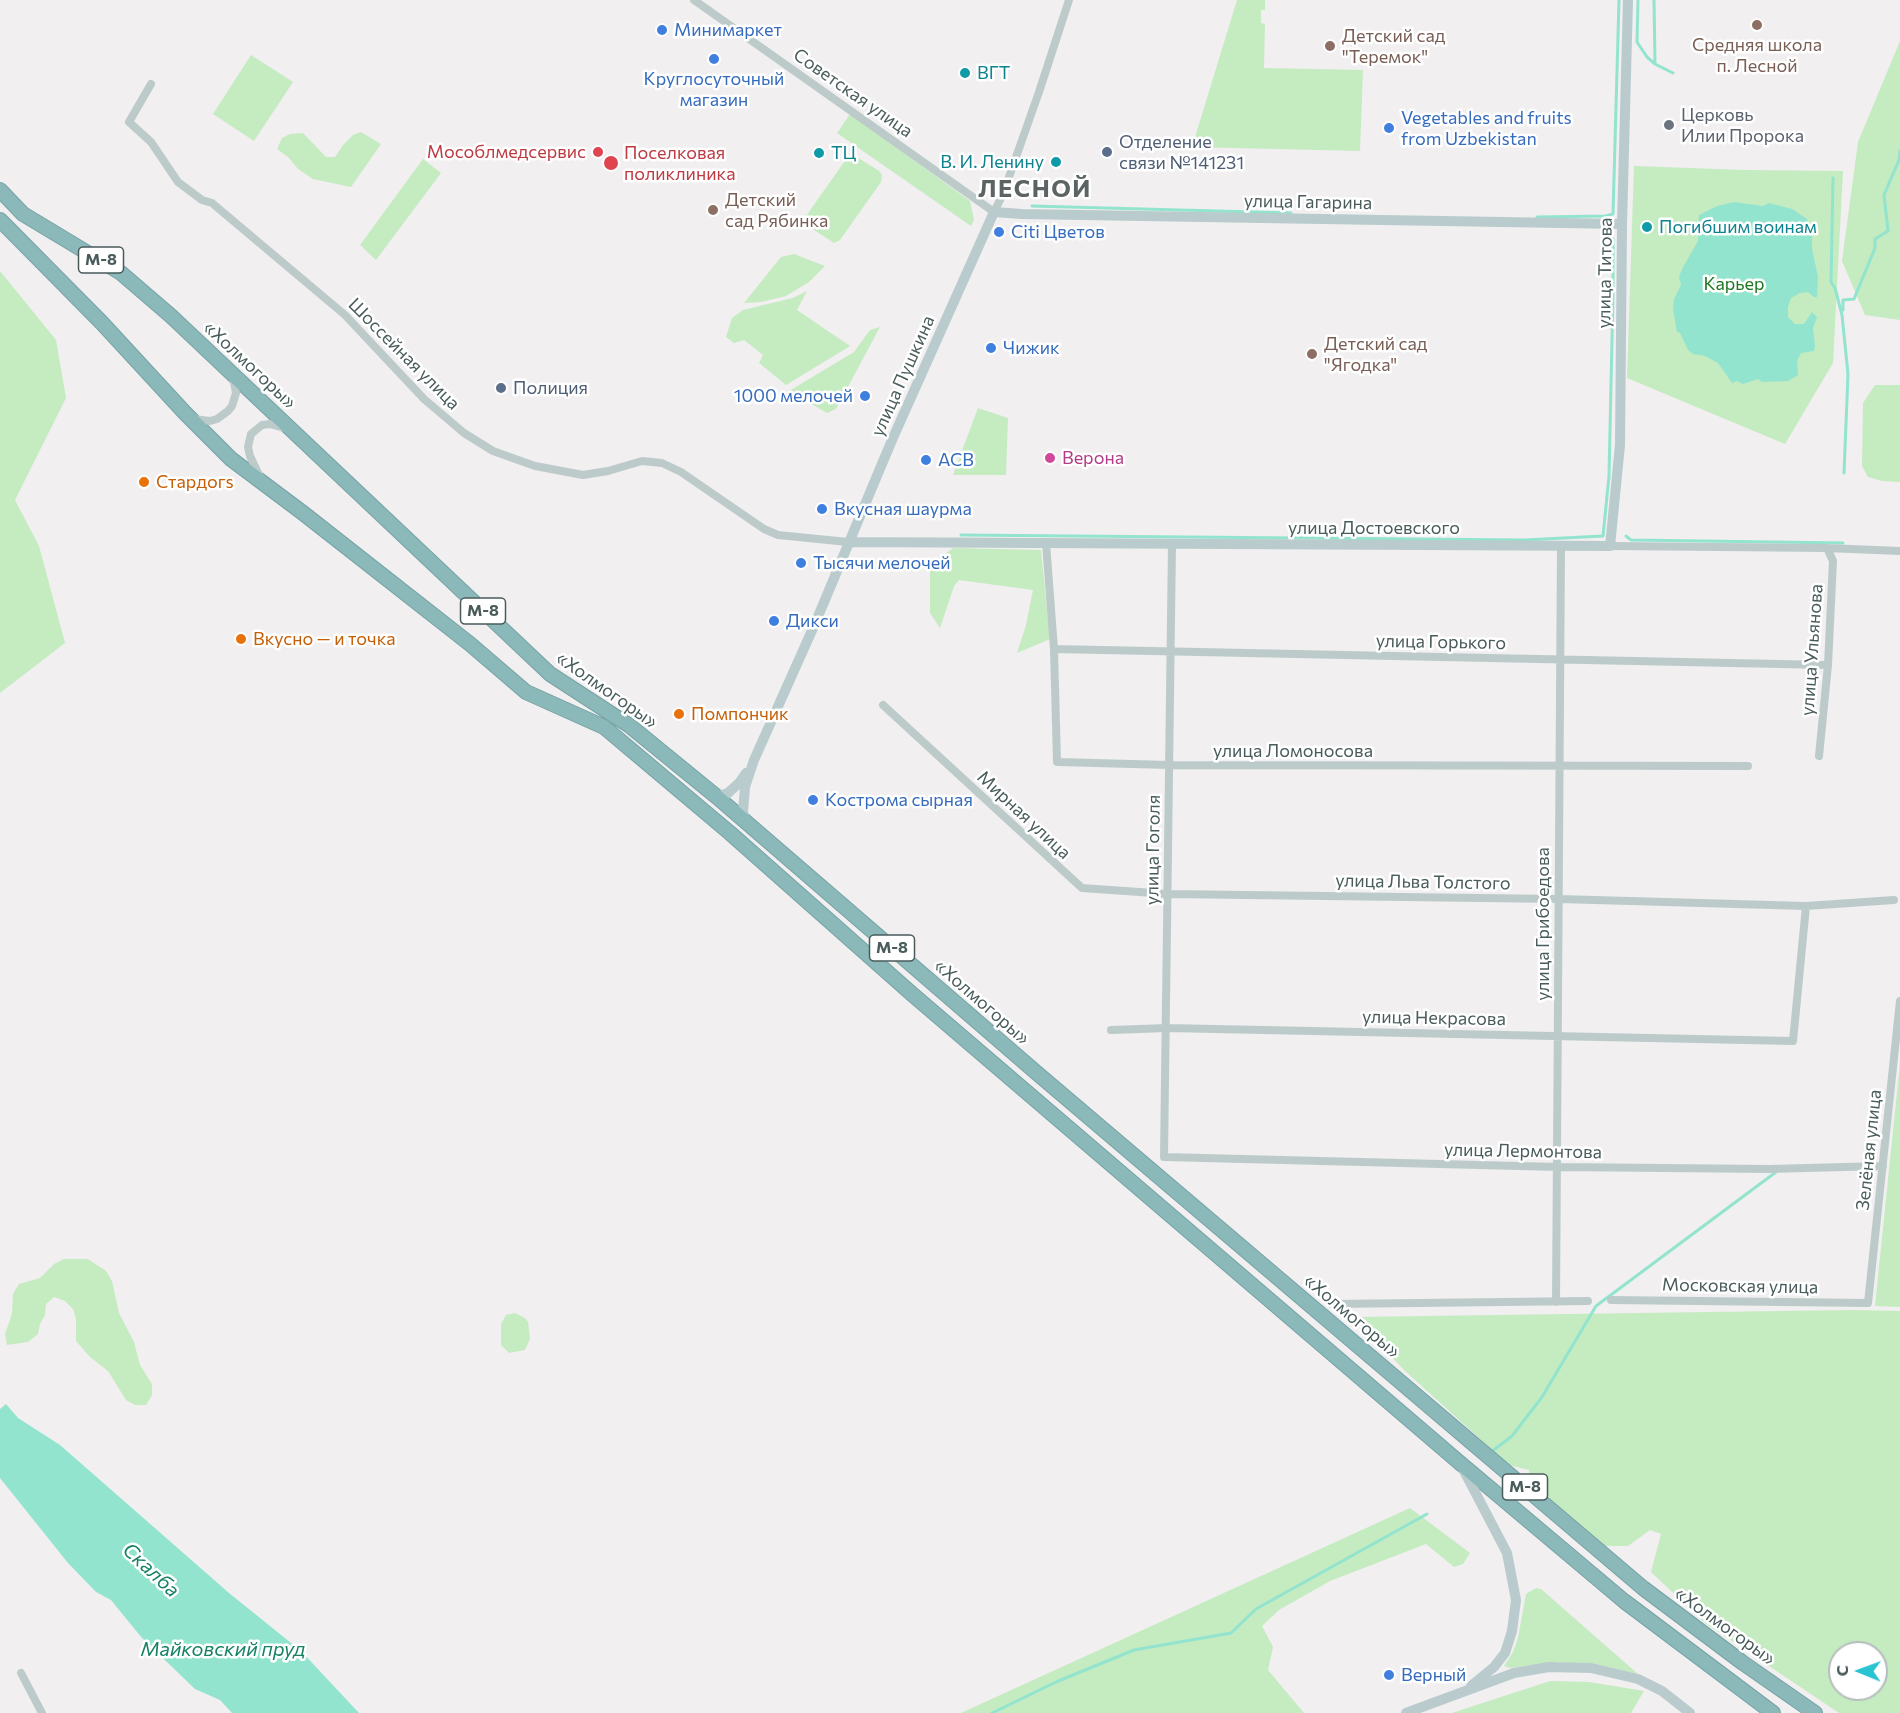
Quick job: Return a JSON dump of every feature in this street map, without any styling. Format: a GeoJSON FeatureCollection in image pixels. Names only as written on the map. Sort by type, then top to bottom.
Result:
{"type":"FeatureCollection","features":[{"type":"Feature","properties":{"kind":"highway","name":"«Холмогоры»"},"geometry":{"type":"LineString","coordinates":[[0,190],[23,214],[122,273],[299,436],[550,674],[630,726],[717,797],[1029,1067],[1643,1588],[1743,1663],[1815,1713]]}},
{"type":"Feature","properties":{"kind":"highway","name":"«Холмогоры»"},"geometry":{"type":"LineString","coordinates":[[0,220],[231,459],[470,644],[526,692],[604,727],[722,825],[912,994],[1623,1601],[1773,1713]]}},
{"type":"Feature","properties":{"kind":"street","name":"Советская улица"},"geometry":{"type":"LineString","coordinates":[[694,0],[994,212]]}},
{"type":"Feature","properties":{"kind":"street","name":"улица Пушкина"},"geometry":{"type":"LineString","coordinates":[[754,760],[1003,194],[1069,0]]}},
{"type":"Feature","properties":{"kind":"street","name":"улица Титова"},"geometry":{"type":"LineString","coordinates":[[1610,546],[1620,445],[1622,225],[1628,0]]}},
{"type":"Feature","properties":{"kind":"street","name":"Шоссейная улица"},"geometry":{"type":"LineString","coordinates":[[151,84],[129,122],[151,142],[178,182],[202,200],[212,203],[345,315],[424,399],[464,433],[493,451],[535,466],[583,475],[608,471],[642,461],[662,464],[681,472],[764,529],[778,535],[848,542]]}},
{"type":"Feature","properties":{"kind":"street","name":"улица Гагарина"},"geometry":{"type":"LineString","coordinates":[[994,212],[1622,225]]}},
{"type":"Feature","properties":{"kind":"street"},"geometry":{"type":"LineString","coordinates":[[185,413],[196,420],[203,421],[217,419],[228,411],[235,399],[236,386],[231,373],[226,368]]}},
{"type":"Feature","properties":{"kind":"street"},"geometry":{"type":"LineString","coordinates":[[263,482],[250,456],[248,447],[251,434],[262,425],[270,424],[282,426],[299,436]]}},
{"type":"Feature","properties":{"kind":"street","name":"улица Достоевского"},"geometry":{"type":"LineString","coordinates":[[848,542],[1827,548],[1900,552]]}},
{"type":"Feature","properties":{"kind":"street","name":"улица Ломоносова"},"geometry":{"type":"LineString","coordinates":[[1046,543],[1054,649],[1057,762],[1169,765],[1748,766]]}},
{"type":"Feature","properties":{"kind":"street","name":"улица Гоголя"},"geometry":{"type":"LineString","coordinates":[[1164,1157],[1172,543]]}},
{"type":"Feature","properties":{"kind":"street","name":"улица Грибоедова"},"geometry":{"type":"LineString","coordinates":[[1556,1302],[1561,546]]}},
{"type":"Feature","properties":{"kind":"street","name":"улица Ульянова"},"geometry":{"type":"LineString","coordinates":[[1819,756],[1828,665],[1833,561],[1827,548]]}},
{"type":"Feature","properties":{"kind":"street","name":"улица Горького"},"geometry":{"type":"LineString","coordinates":[[1054,649],[1828,665]]}},
{"type":"Feature","properties":{"kind":"street","name":"Мирная улица"},"geometry":{"type":"LineString","coordinates":[[883,705],[1082,888],[1168,894]]}},
{"type":"Feature","properties":{"kind":"street"},"geometry":{"type":"LineString","coordinates":[[717,797],[728,793],[739,783],[754,760]]}},
{"type":"Feature","properties":{"kind":"street"},"geometry":{"type":"LineString","coordinates":[[745,822],[743,812],[745,787],[754,760]]}},
{"type":"Feature","properties":{"kind":"street","name":"улица Льва Толстого"},"geometry":{"type":"LineString","coordinates":[[1168,894],[1559,899],[1806,906],[1894,900]]}},
{"type":"Feature","properties":{"kind":"street","name":"улица Некрасова"},"geometry":{"type":"LineString","coordinates":[[1111,1030],[1167,1028],[1793,1041],[1806,906]]}},
{"type":"Feature","properties":{"kind":"street","name":"Зелёная улица"},"geometry":{"type":"LineString","coordinates":[[1868,1302],[1900,1001]]}},
{"type":"Feature","properties":{"kind":"street","name":"улица Лермонтова"},"geometry":{"type":"LineString","coordinates":[[1164,1157],[1558,1167],[1782,1169],[1882,1166]]}},
{"type":"Feature","properties":{"kind":"street","name":"Московская улица"},"geometry":{"type":"LineString","coordinates":[[1611,1300],[1868,1302]]}},
{"type":"Feature","properties":{"kind":"street"},"geometry":{"type":"LineString","coordinates":[[1332,1304],[1588,1301]]}},
{"type":"Feature","properties":{"kind":"street"},"geometry":{"type":"LineString","coordinates":[[1460,1463],[1507,1552],[1516,1600],[1512,1631],[1505,1653],[1494,1667],[1464,1692]]}},
{"type":"Feature","properties":{"kind":"street"},"geometry":{"type":"LineString","coordinates":[[1406,1713],[1514,1673],[1549,1667],[1591,1668],[1638,1679],[1662,1691],[1690,1713]]}},
{"type":"Feature","properties":{"kind":"street"},"geometry":{"type":"LineString","coordinates":[[21,1673],[42,1713]]}},
{"type":"Feature","properties":{"kind":"green space"},"geometry":{"type":"Polygon","coordinates":[[[1237,0],[1265,0],[1265,10],[1261,10],[1261,23],[1265,24],[1264,68],[1363,70],[1360,151],[1192,147],[1237,0]]]}},
{"type":"Feature","properties":{"kind":"green space"},"geometry":{"type":"Polygon","coordinates":[[[1900,41],[1900,320],[1865,315],[1842,261],[1858,142],[1900,41]]]}},
{"type":"Feature","properties":{"kind":"green space"},"geometry":{"type":"Polygon","coordinates":[[[251,55],[293,82],[254,141],[213,114],[251,55]]]}},
{"type":"Feature","properties":{"kind":"green space"},"geometry":{"type":"Polygon","coordinates":[[[850,114],[970,201],[974,220],[971,226],[837,133],[850,114]]]}},
{"type":"Feature","properties":{"kind":"green space"},"geometry":{"type":"Polygon","coordinates":[[[361,132],[381,144],[351,187],[313,179],[298,169],[277,149],[282,138],[290,134],[303,133],[326,157],[335,157],[353,135],[361,132]]]}},
{"type":"Feature","properties":{"kind":"green space"},"geometry":{"type":"Polygon","coordinates":[[[852,154],[879,171],[882,175],[881,182],[840,240],[834,243],[804,222],[806,216],[852,154]]]}},
{"type":"Feature","properties":{"kind":"green space"},"geometry":{"type":"Polygon","coordinates":[[[423,159],[441,173],[376,260],[360,245],[423,159]]]}},
{"type":"Feature","properties":{"kind":"green space","name":"Карьер"},"geometry":{"type":"Polygon","coordinates":[[[1634,166],[1843,171],[1833,363],[1785,444],[1627,378],[1634,166]]]}},
{"type":"Feature","properties":{"kind":"green space"},"geometry":{"type":"Polygon","coordinates":[[[794,254],[825,266],[809,282],[786,296],[761,302],[744,303],[781,257],[794,254]]]}},
{"type":"Feature","properties":{"kind":"green space"},"geometry":{"type":"Polygon","coordinates":[[[0,271],[56,340],[66,398],[15,500],[39,546],[65,643],[0,693],[0,271]]]}},
{"type":"Feature","properties":{"kind":"green space"},"geometry":{"type":"Polygon","coordinates":[[[807,291],[797,310],[850,346],[786,385],[759,363],[763,355],[744,340],[734,343],[726,337],[732,318],[743,310],[793,298],[807,291]]]}},
{"type":"Feature","properties":{"kind":"green space"},"geometry":{"type":"Polygon","coordinates":[[[880,327],[836,409],[827,413],[789,391],[854,352],[870,330],[880,327]]]}},
{"type":"Feature","properties":{"kind":"green space"},"geometry":{"type":"Polygon","coordinates":[[[1875,385],[1900,385],[1900,482],[1868,477],[1862,466],[1863,403],[1875,385]]]}},
{"type":"Feature","properties":{"kind":"green space"},"geometry":{"type":"Polygon","coordinates":[[[978,408],[1008,418],[1006,475],[953,475],[978,408]]]}},
{"type":"Feature","properties":{"kind":"green space"},"geometry":{"type":"Polygon","coordinates":[[[953,548],[1041,550],[1050,639],[1017,653],[1026,625],[1033,590],[959,580],[954,586],[940,628],[930,613],[930,566],[953,548]]]}},
{"type":"Feature","properties":{"kind":"green space"},"geometry":{"type":"Polygon","coordinates":[[[1900,1063],[1900,1307],[1875,1306],[1900,1063]]]}},
{"type":"Feature","properties":{"kind":"green space"},"geometry":{"type":"Polygon","coordinates":[[[64,1259],[88,1259],[106,1271],[112,1281],[119,1313],[134,1342],[140,1365],[152,1384],[152,1395],[146,1405],[135,1405],[126,1400],[108,1371],[90,1357],[76,1341],[76,1319],[73,1309],[65,1301],[54,1297],[46,1304],[45,1315],[38,1334],[28,1342],[7,1345],[5,1334],[12,1314],[13,1294],[19,1284],[40,1278],[54,1264],[64,1259]]]}},
{"type":"Feature","properties":{"kind":"green space"},"geometry":{"type":"Polygon","coordinates":[[[1900,1311],[1900,1713],[1839,1713],[1705,1623],[1651,1572],[1661,1534],[1650,1530],[1628,1546],[1601,1546],[1531,1486],[1529,1470],[1509,1465],[1405,1371],[1354,1317],[1900,1311]]]}},
{"type":"Feature","properties":{"kind":"green space"},"geometry":{"type":"Polygon","coordinates":[[[515,1313],[528,1322],[530,1339],[525,1350],[509,1353],[501,1345],[501,1324],[506,1315],[515,1313]]]}},
{"type":"Feature","properties":{"kind":"green space"},"geometry":{"type":"Polygon","coordinates":[[[1410,1508],[1470,1553],[1463,1564],[1454,1567],[1426,1544],[1330,1581],[1279,1610],[1262,1626],[1273,1647],[1268,1670],[1304,1713],[961,1713],[1410,1508]]]}},
{"type":"Feature","properties":{"kind":"green space"},"geometry":{"type":"Polygon","coordinates":[[[1536,1588],[1541,1589],[1638,1674],[1601,1666],[1559,1662],[1510,1668],[1504,1666],[1518,1638],[1526,1594],[1536,1588]]]}},
{"type":"Feature","properties":{"kind":"green space"},"geometry":{"type":"Polygon","coordinates":[[[1550,1681],[1589,1682],[1644,1691],[1631,1713],[1452,1713],[1550,1681]]]}},
{"type":"Feature","properties":{"kind":"water"},"geometry":{"type":"Polygon","coordinates":[[[1734,202],[1763,206],[1769,203],[1792,209],[1807,219],[1812,231],[1812,249],[1818,277],[1817,297],[1808,292],[1791,298],[1788,317],[1795,324],[1804,324],[1812,312],[1817,317],[1813,328],[1815,346],[1814,351],[1801,353],[1797,361],[1798,375],[1788,381],[1762,382],[1758,379],[1743,384],[1737,381],[1732,383],[1718,363],[1688,350],[1680,333],[1677,332],[1673,309],[1674,299],[1681,285],[1679,277],[1682,269],[1698,241],[1699,215],[1717,206],[1734,202]]]}},
{"type":"Feature","properties":{"kind":"water","name":"Майковский пруд"},"geometry":{"type":"Polygon","coordinates":[[[6,1404],[18,1418],[60,1445],[229,1593],[301,1651],[359,1713],[232,1713],[220,1700],[195,1689],[142,1638],[111,1600],[96,1592],[68,1563],[0,1478],[0,1409],[6,1404]]]}},
{"type":"Feature","properties":{"kind":"waterway"},"geometry":{"type":"LineString","coordinates":[[1537,217],[1613,214],[1619,0]]}},
{"type":"Feature","properties":{"kind":"waterway"},"geometry":{"type":"LineString","coordinates":[[1638,0],[1637,42],[1655,64],[1673,73]]}},
{"type":"Feature","properties":{"kind":"waterway"},"geometry":{"type":"LineString","coordinates":[[1654,0],[1655,64]]}},
{"type":"Feature","properties":{"kind":"waterway"},"geometry":{"type":"LineString","coordinates":[[1843,310],[1843,300],[1854,299],[1875,248],[1875,239],[1888,231],[1884,195],[1899,160],[1900,151]]}},
{"type":"Feature","properties":{"kind":"waterway"},"geometry":{"type":"LineString","coordinates":[[1833,178],[1831,282],[1835,288],[1842,315],[1848,374],[1844,473]]}},
{"type":"Feature","properties":{"kind":"waterway"},"geometry":{"type":"LineString","coordinates":[[1032,206],[1291,213]]}},
{"type":"Feature","properties":{"kind":"waterway"},"geometry":{"type":"LineString","coordinates":[[961,535],[1524,540],[1603,536],[1609,476],[1613,294],[1613,239],[1606,231]]}},
{"type":"Feature","properties":{"kind":"waterway"},"geometry":{"type":"LineString","coordinates":[[1626,536],[1631,540],[1843,543]]}},
{"type":"Feature","properties":{"kind":"waterway"},"geometry":{"type":"LineString","coordinates":[[1491,1452],[1512,1436],[1542,1397],[1596,1306],[1776,1172]]}},
{"type":"Feature","properties":{"kind":"waterway"},"geometry":{"type":"LineString","coordinates":[[992,1713],[1056,1682],[1134,1650],[1231,1633],[1256,1609],[1427,1514]]}},
{"type":"Feature","properties":{"kind":"place","name":"Средняя школа п. Лесной"},"geometry":{"type":"Point","coordinates":[1757,25]}},
{"type":"Feature","properties":{"kind":"place","name":"Минимаркет"},"geometry":{"type":"Point","coordinates":[662,30]}},
{"type":"Feature","properties":{"kind":"place","name":"Детский сад \"Теремок\""},"geometry":{"type":"Point","coordinates":[1330,46]}},
{"type":"Feature","properties":{"kind":"place","name":"Круглосуточный магазин"},"geometry":{"type":"Point","coordinates":[714,59]}},
{"type":"Feature","properties":{"kind":"place","name":"ВГТ"},"geometry":{"type":"Point","coordinates":[965,73]}},
{"type":"Feature","properties":{"kind":"place","name":"Церковь Илии Пророка"},"geometry":{"type":"Point","coordinates":[1669,125]}},
{"type":"Feature","properties":{"kind":"place","name":"Vegetables and fruits from Uzbekistan"},"geometry":{"type":"Point","coordinates":[1389,128]}},
{"type":"Feature","properties":{"kind":"place","name":"Мособлмедсервис"},"geometry":{"type":"Point","coordinates":[598,152]}},
{"type":"Feature","properties":{"kind":"place","name":"Отделение связи №141231"},"geometry":{"type":"Point","coordinates":[1107,152]}},
{"type":"Feature","properties":{"kind":"place","name":"ТЦ"},"geometry":{"type":"Point","coordinates":[819,153]}},
{"type":"Feature","properties":{"kind":"place","name":"В. И. Ленину"},"geometry":{"type":"Point","coordinates":[1056,162]}},
{"type":"Feature","properties":{"kind":"place","name":"Поселковая поликлиника"},"geometry":{"type":"Point","coordinates":[611,163]}},
{"type":"Feature","properties":{"kind":"place","name":"Детский сад Рябинка"},"geometry":{"type":"Point","coordinates":[713,210]}},
{"type":"Feature","properties":{"kind":"place","name":"Погибшим воинам"},"geometry":{"type":"Point","coordinates":[1647,227]}},
{"type":"Feature","properties":{"kind":"place","name":"Citi Цветов"},"geometry":{"type":"Point","coordinates":[999,232]}},
{"type":"Feature","properties":{"kind":"place","name":"Чижик"},"geometry":{"type":"Point","coordinates":[991,348]}},
{"type":"Feature","properties":{"kind":"place","name":"Детский сад \"Ягодка\""},"geometry":{"type":"Point","coordinates":[1312,354]}},
{"type":"Feature","properties":{"kind":"place","name":"Полиция"},"geometry":{"type":"Point","coordinates":[501,388]}},
{"type":"Feature","properties":{"kind":"place","name":"1000 мелочей"},"geometry":{"type":"Point","coordinates":[865,396]}},
{"type":"Feature","properties":{"kind":"place","name":"Верона"},"geometry":{"type":"Point","coordinates":[1050,458]}},
{"type":"Feature","properties":{"kind":"place","name":"АСВ"},"geometry":{"type":"Point","coordinates":[926,460]}},
{"type":"Feature","properties":{"kind":"place","name":"Стардогs"},"geometry":{"type":"Point","coordinates":[144,482]}},
{"type":"Feature","properties":{"kind":"place","name":"Вкусная шаурма"},"geometry":{"type":"Point","coordinates":[822,509]}},
{"type":"Feature","properties":{"kind":"place","name":"Тысячи мелочей"},"geometry":{"type":"Point","coordinates":[801,563]}},
{"type":"Feature","properties":{"kind":"place","name":"Дикси"},"geometry":{"type":"Point","coordinates":[774,621]}},
{"type":"Feature","properties":{"kind":"place","name":"Вкусно — и точка"},"geometry":{"type":"Point","coordinates":[241,639]}},
{"type":"Feature","properties":{"kind":"place","name":"Помпончик"},"geometry":{"type":"Point","coordinates":[679,714]}},
{"type":"Feature","properties":{"kind":"place","name":"Кострома сырная"},"geometry":{"type":"Point","coordinates":[813,800]}},
{"type":"Feature","properties":{"kind":"place","name":"Верный"},"geometry":{"type":"Point","coordinates":[1389,1675]}},
{"type":"Feature","properties":{"kind":"district","name":"ЛЕСНОЙ"},"geometry":{"type":"Point","coordinates":[1035,189]}},
{"type":"Feature","properties":{"kind":"water label","name":"Скалба"},"geometry":{"type":"Point","coordinates":[151,1570]}}]}
